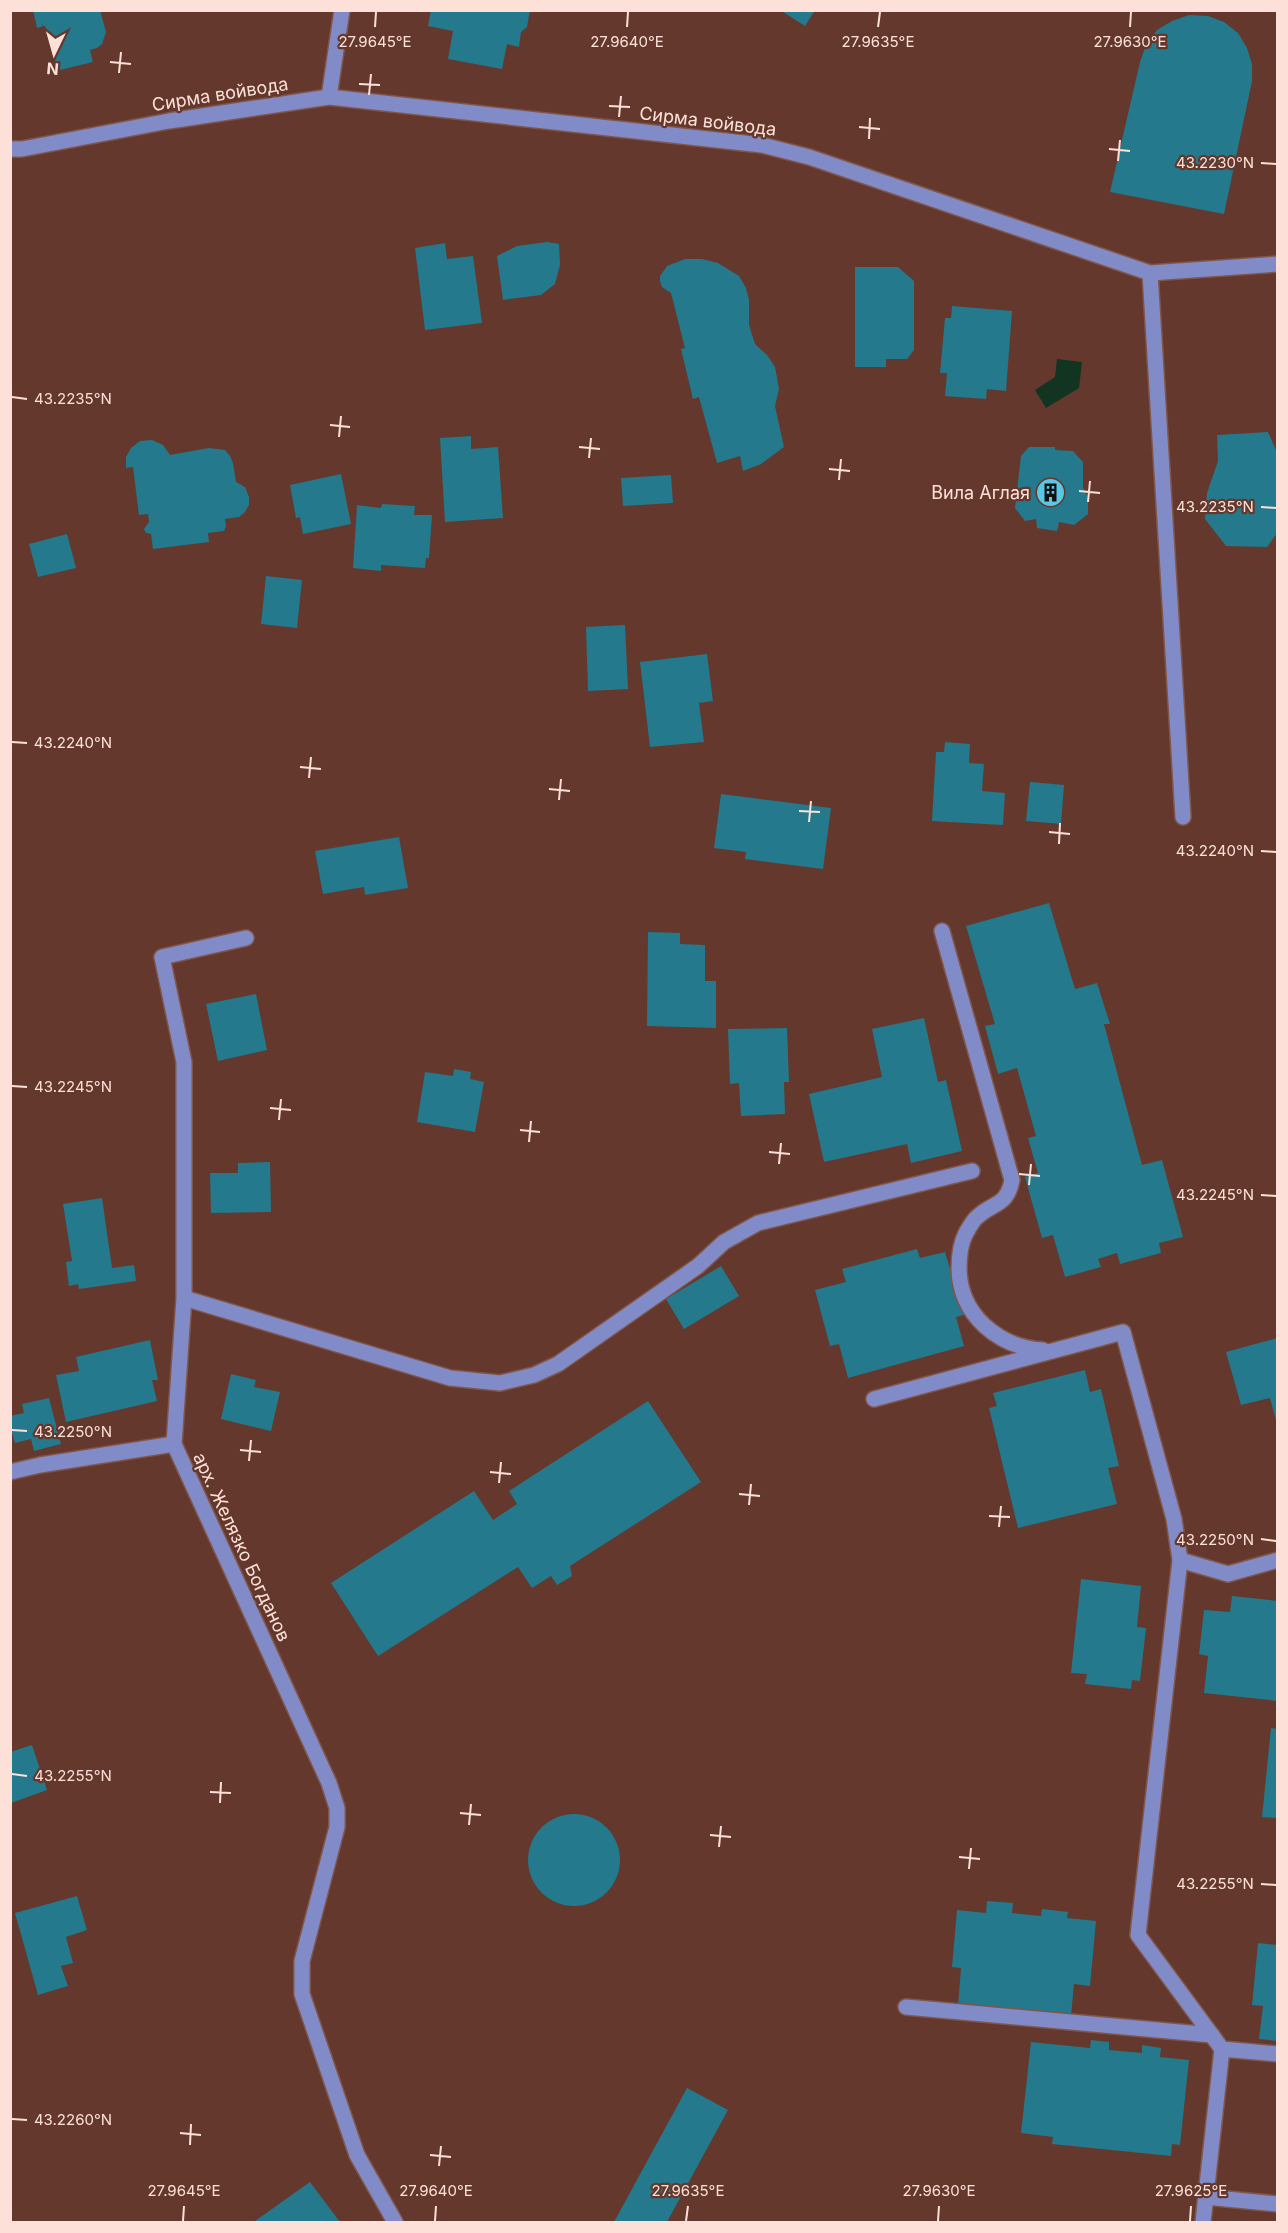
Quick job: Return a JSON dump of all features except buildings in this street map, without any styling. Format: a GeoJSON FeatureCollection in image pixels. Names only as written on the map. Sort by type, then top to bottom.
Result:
{"type":"FeatureCollection","features":[{"type":"Feature","properties":{"kind":"street"},"geometry":{"type":"LineString","coordinates":[[328,97],[342,10]]}},
{"type":"Feature","properties":{"kind":"street","name":"Сирма войвода"},"geometry":{"type":"LineString","coordinates":[[10,149],[22,149],[169,121],[328,97],[762,145],[809,157],[1150,273],[1278,264]]}},
{"type":"Feature","properties":{"kind":"street"},"geometry":{"type":"LineString","coordinates":[[1150,273],[1183,817]]}},
{"type":"Feature","properties":{"kind":"street"},"geometry":{"type":"LineString","coordinates":[[942,931],[1012,1180],[1010,1191],[1002,1202],[975,1218],[964,1237],[959,1258],[960,1280],[966,1302],[972,1312],[996,1336],[1013,1345],[1052,1350]]}},
{"type":"Feature","properties":{"kind":"street"},"geometry":{"type":"LineString","coordinates":[[174,1444],[184,1298],[184,1062],[162,957],[246,938]]}},
{"type":"Feature","properties":{"kind":"street"},"geometry":{"type":"LineString","coordinates":[[184,1298],[450,1378],[500,1383],[534,1375],[558,1364],[699,1266],[724,1242],[758,1223],[972,1171]]}},
{"type":"Feature","properties":{"kind":"street"},"geometry":{"type":"LineString","coordinates":[[874,1399],[1123,1332],[1174,1519],[1180,1560],[1138,1935],[1222,2049],[1203,2223]]}},
{"type":"Feature","properties":{"kind":"street","name":"арх. Желязко Богданов"},"geometry":{"type":"LineString","coordinates":[[10,1472],[40,1465],[174,1444],[330,1784],[337,1808],[337,1827],[302,1961],[302,1994],[357,2155],[395,2223]]}},
{"type":"Feature","properties":{"kind":"street"},"geometry":{"type":"LineString","coordinates":[[1180,1560],[1228,1574],[1278,1560]]}},
{"type":"Feature","properties":{"kind":"street"},"geometry":{"type":"LineString","coordinates":[[906,2007],[1212,2035]]}},
{"type":"Feature","properties":{"kind":"street"},"geometry":{"type":"LineString","coordinates":[[1222,2049],[1278,2054]]}},
{"type":"Feature","properties":{"kind":"street"},"geometry":{"type":"LineString","coordinates":[[1206,2197],[1278,2204]]}},
{"type":"Feature","properties":{"kind":"shaded area"},"geometry":{"type":"Polygon","coordinates":[[[1057,359],[1082,362],[1079,388],[1046,408],[1035,390],[1055,377],[1057,359]]]}},
{"type":"Feature","properties":{"kind":"place","name":"Вила Аглая"},"geometry":{"type":"Point","coordinates":[1051,492]}}]}
